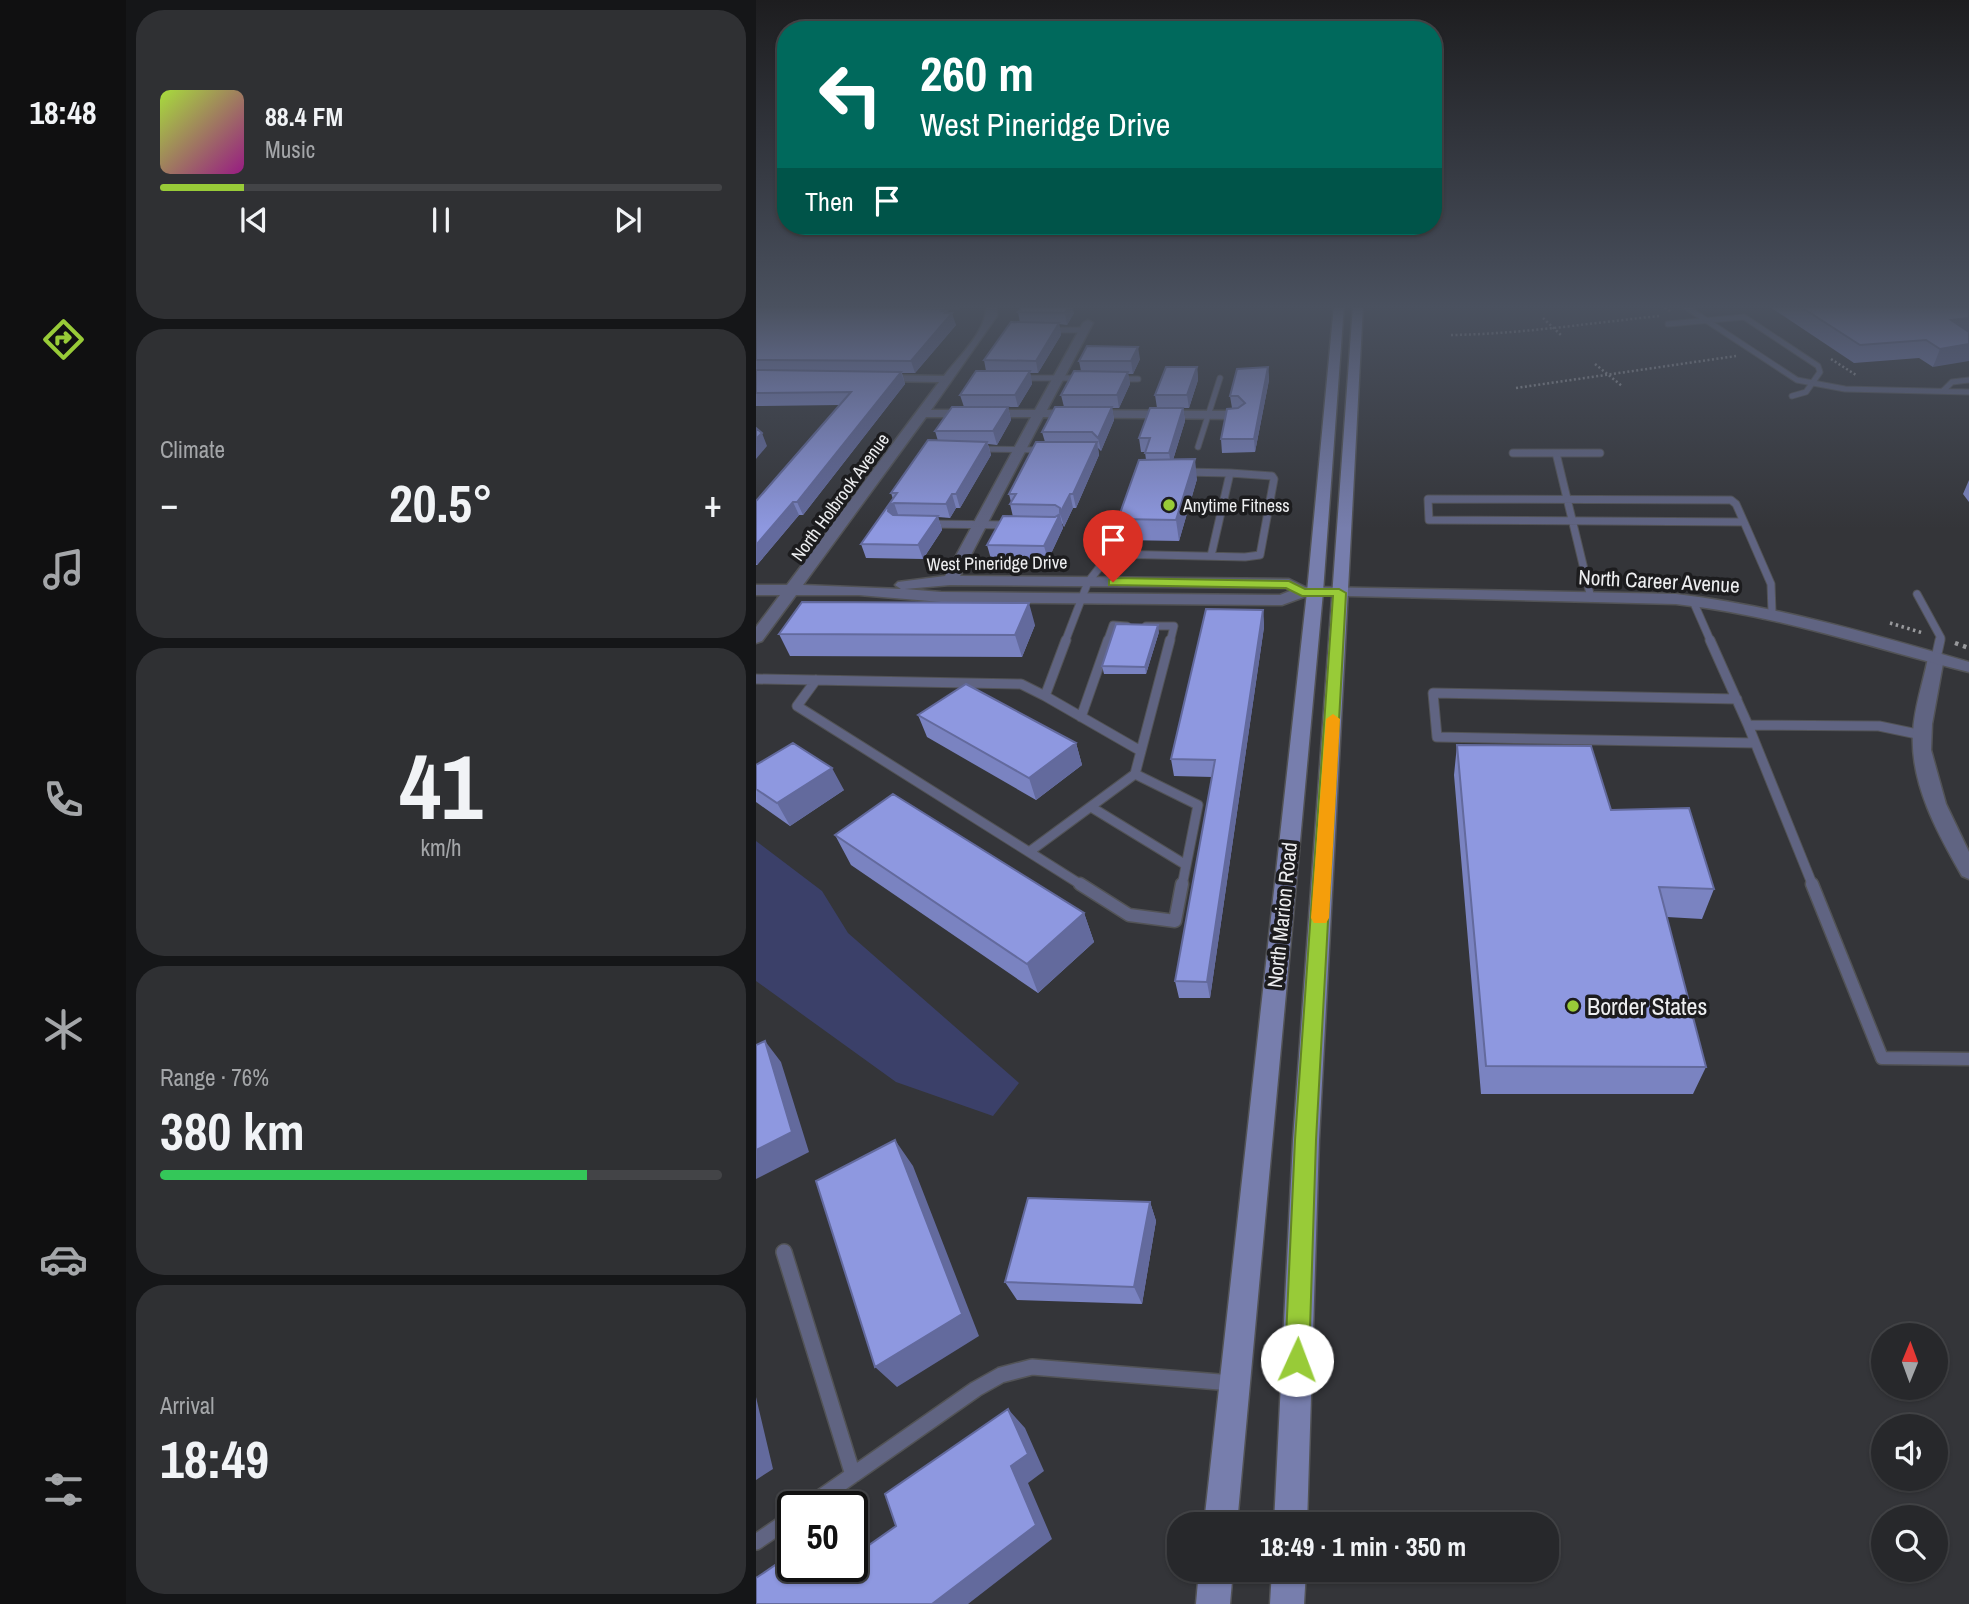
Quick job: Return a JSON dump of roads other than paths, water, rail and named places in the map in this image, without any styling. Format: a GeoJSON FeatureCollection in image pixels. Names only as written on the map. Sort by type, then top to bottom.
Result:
{"type":"FeatureCollection","features":[{"type":"Feature","properties":{"kind":"main road","name":"North Marion Road"},"geometry":{"type":"LineString","coordinates":[[1221,1512],[1331,380]]}},
{"type":"Feature","properties":{"kind":"main road","name":"North Marion Road"},"geometry":{"type":"LineString","coordinates":[[1290,1512],[1306,1140],[1353,380]]}},
{"type":"Feature","properties":{"kind":"main road"},"geometry":{"type":"LineString","coordinates":[[1213,1604],[1215,1582]]}},
{"type":"Feature","properties":{"kind":"main road"},"geometry":{"type":"LineString","coordinates":[[1287,1604],[1288,1582]]}},
{"type":"Feature","properties":{"kind":"street","name":"North Holbrook Avenue"},"geometry":{"type":"LineString","coordinates":[[756,638],[947,380]]}},
{"type":"Feature","properties":{"kind":"street"},"geometry":{"type":"LineString","coordinates":[[950,580],[1058,380]]}},
{"type":"Feature","properties":{"kind":"street"},"geometry":{"type":"LineString","coordinates":[[923,413],[1238,415]]}},
{"type":"Feature","properties":{"kind":"street","name":"West Pineridge Drive"},"geometry":{"type":"LineString","coordinates":[[859,590],[950,580],[1289,584],[1309,592]]}},
{"type":"Feature","properties":{"kind":"street","name":"West Pineridge Drive"},"geometry":{"type":"LineString","coordinates":[[756,590],[859,590],[940,597],[1282,600],[1309,592]]}},
{"type":"Feature","properties":{"kind":"street","name":"North Career Avenue"},"geometry":{"type":"LineString","coordinates":[[1309,592],[1729,603],[1772,612],[1969,667]]}},
{"type":"Feature","properties":{"kind":"street"},"geometry":{"type":"LineString","coordinates":[[1936,658],[1922,735],[1929,782],[1953,841],[1969,870]]}},
{"type":"Feature","properties":{"kind":"lane"},"geometry":{"type":"LineString","coordinates":[[1198,447],[1219,380]]}},
{"type":"Feature","properties":{"kind":"lane"},"geometry":{"type":"LineString","coordinates":[[1800,380],[1845,389],[1969,392]]}},
{"type":"Feature","properties":{"kind":"lane"},"geometry":{"type":"LineString","coordinates":[[1792,396],[1806,392],[1814,380]]}},
{"type":"Feature","properties":{"kind":"lane"},"geometry":{"type":"LineString","coordinates":[[1943,391],[1952,382],[1969,380]]}},
{"type":"Feature","properties":{"kind":"lane"},"geometry":{"type":"LineString","coordinates":[[971,449],[1058,450]]}},
{"type":"Feature","properties":{"kind":"lane"},"geometry":{"type":"LineString","coordinates":[[1513,453],[1600,453]]}},
{"type":"Feature","properties":{"kind":"lane"},"geometry":{"type":"LineString","coordinates":[[1556,453],[1591,598]]}},
{"type":"Feature","properties":{"kind":"lane"},"geometry":{"type":"LineString","coordinates":[[1110,554],[1245,557],[1263,552],[1274,479],[1263,473],[1176,472]]}},
{"type":"Feature","properties":{"kind":"lane"},"geometry":{"type":"LineString","coordinates":[[1211,556],[1230,473]]}},
{"type":"Feature","properties":{"kind":"lane"},"geometry":{"type":"LineString","coordinates":[[1744,522],[1429,520],[1428,499],[1731,500],[1736,503],[1771,584],[1772,612]]}},
{"type":"Feature","properties":{"kind":"lane"},"geometry":{"type":"LineString","coordinates":[[1045,696],[1081,598],[1088,582],[1110,554],[1124,511]]}},
{"type":"Feature","properties":{"kind":"lane"},"geometry":{"type":"LineString","coordinates":[[913,524],[1019,525]]}},
{"type":"Feature","properties":{"kind":"lane"},"geometry":{"type":"LineString","coordinates":[[1917,594],[1941,638],[1936,658]]}},
{"type":"Feature","properties":{"kind":"lane"},"geometry":{"type":"LineString","coordinates":[[1693,601],[1748,725],[1882,1058],[1969,1059]]}},
{"type":"Feature","properties":{"kind":"lane"},"geometry":{"type":"LineString","coordinates":[[1029,852],[1135,774],[1139,750],[1174,626],[1113,625],[1082,717]]}},
{"type":"Feature","properties":{"kind":"lane"},"geometry":{"type":"LineString","coordinates":[[756,679],[1021,684],[1139,750]]}},
{"type":"Feature","properties":{"kind":"lane"},"geometry":{"type":"LineString","coordinates":[[816,680],[797,706],[1129,915],[1175,920],[1198,805],[1135,774]]}},
{"type":"Feature","properties":{"kind":"lane"},"geometry":{"type":"LineString","coordinates":[[1737,699],[1433,693],[1437,737],[1755,743]]}},
{"type":"Feature","properties":{"kind":"lane"},"geometry":{"type":"LineString","coordinates":[[1748,725],[1879,726],[1922,735]]}},
{"type":"Feature","properties":{"kind":"lane"},"geometry":{"type":"LineString","coordinates":[[1091,807],[1186,865]]}},
{"type":"Feature","properties":{"kind":"lane"},"geometry":{"type":"LineString","coordinates":[[784,1252],[853,1475]]}},
{"type":"Feature","properties":{"kind":"lane"},"geometry":{"type":"LineString","coordinates":[[830,1491],[976,1389],[1002,1375],[1032,1367],[1233,1383]]}},
{"type":"Feature","properties":{"kind":"lane"},"geometry":{"type":"LineString","coordinates":[[756,1542],[777,1528]]}},
{"type":"Feature","properties":{"kind":"place","name":"Anytime Fitness"},"geometry":{"type":"Point","coordinates":[1169,505]}},
{"type":"Feature","properties":{"kind":"place","name":"Border States"},"geometry":{"type":"Point","coordinates":[1573,1006]}}]}
